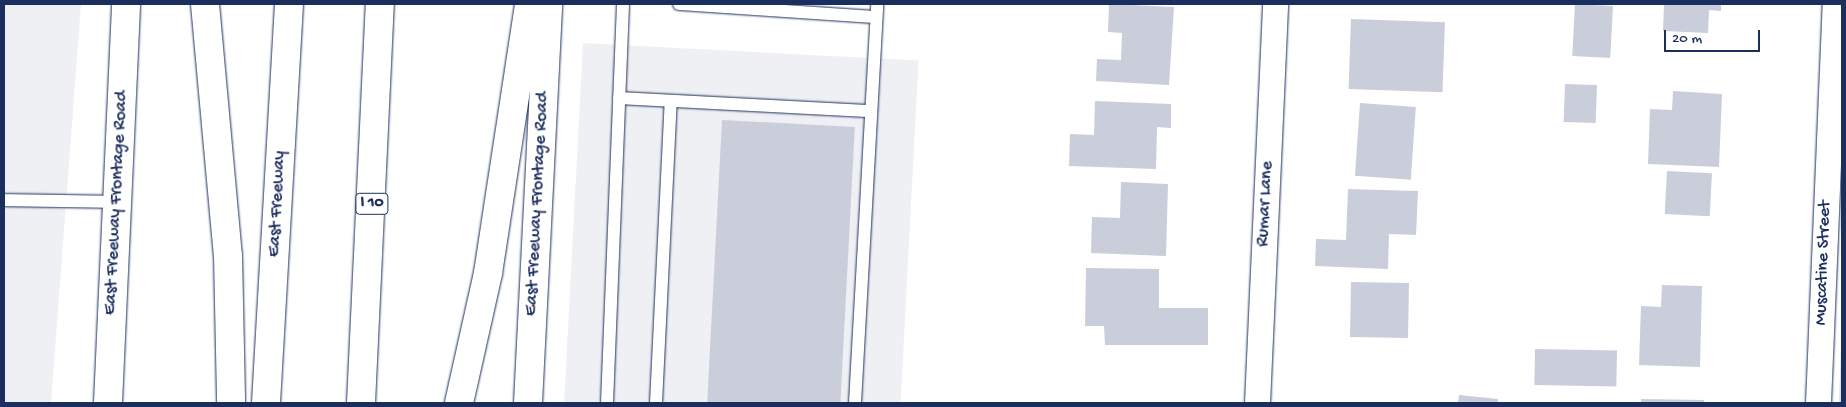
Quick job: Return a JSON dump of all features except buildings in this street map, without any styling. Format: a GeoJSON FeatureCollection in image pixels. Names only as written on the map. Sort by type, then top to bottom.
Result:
{"type":"FeatureCollection","features":[{"type":"Feature","properties":{"kind":"main road","name":"East Freeway Frontage Road"},"geometry":{"type":"LineString","coordinates":[[108,403],[126,4]]}},
{"type":"Feature","properties":{"kind":"main road"},"geometry":{"type":"LineString","coordinates":[[205,4],[228,255],[231,403]]}},
{"type":"Feature","properties":{"kind":"main road","name":"East Freeway"},"geometry":{"type":"LineString","coordinates":[[266,403],[289,4]]}},
{"type":"Feature","properties":{"kind":"main road","name":"I 10"},"geometry":{"type":"LineString","coordinates":[[361,403],[380,4]]}},
{"type":"Feature","properties":{"kind":"main road"},"geometry":{"type":"LineString","coordinates":[[459,403],[488,273],[529,4]]}},
{"type":"Feature","properties":{"kind":"main road","name":"East Freeway Frontage Road"},"geometry":{"type":"LineString","coordinates":[[528,403],[548,4]]}},
{"type":"Feature","properties":{"kind":"street","name":"Rumar Lane"},"geometry":{"type":"LineString","coordinates":[[1257,403],[1275,4]]}},
{"type":"Feature","properties":{"kind":"street","name":"Muscatine Street"},"geometry":{"type":"LineString","coordinates":[[1818,403],[1835,4]]}},
{"type":"Feature","properties":{"kind":"lane"},"geometry":{"type":"LineString","coordinates":[[607,403],[623,4]]}},
{"type":"Feature","properties":{"kind":"lane"},"geometry":{"type":"LineString","coordinates":[[680,4],[876,17]]}},
{"type":"Feature","properties":{"kind":"lane"},"geometry":{"type":"LineString","coordinates":[[855,403],[877,4]]}},
{"type":"Feature","properties":{"kind":"lane"},"geometry":{"type":"LineString","coordinates":[[619,98],[871,111]]}},
{"type":"Feature","properties":{"kind":"lane"},"geometry":{"type":"LineString","coordinates":[[656,403],[671,101]]}},
{"type":"Feature","properties":{"kind":"lane"},"geometry":{"type":"LineString","coordinates":[[4,200],[117,202]]}},
{"type":"Feature","properties":{"kind":"shaded area"},"geometry":{"type":"Polygon","coordinates":[[[4,4],[81,4],[51,403],[4,403],[4,4]]]}},
{"type":"Feature","properties":{"kind":"shaded area"},"geometry":{"type":"Polygon","coordinates":[[[583,43],[919,61],[901,403],[564,403],[583,43]]]}},
{"type":"Feature","properties":{"kind":"shaded area"},"geometry":{"type":"Polygon","coordinates":[[[1842,317],[1842,403],[1839,403],[1842,317]]]}}]}
